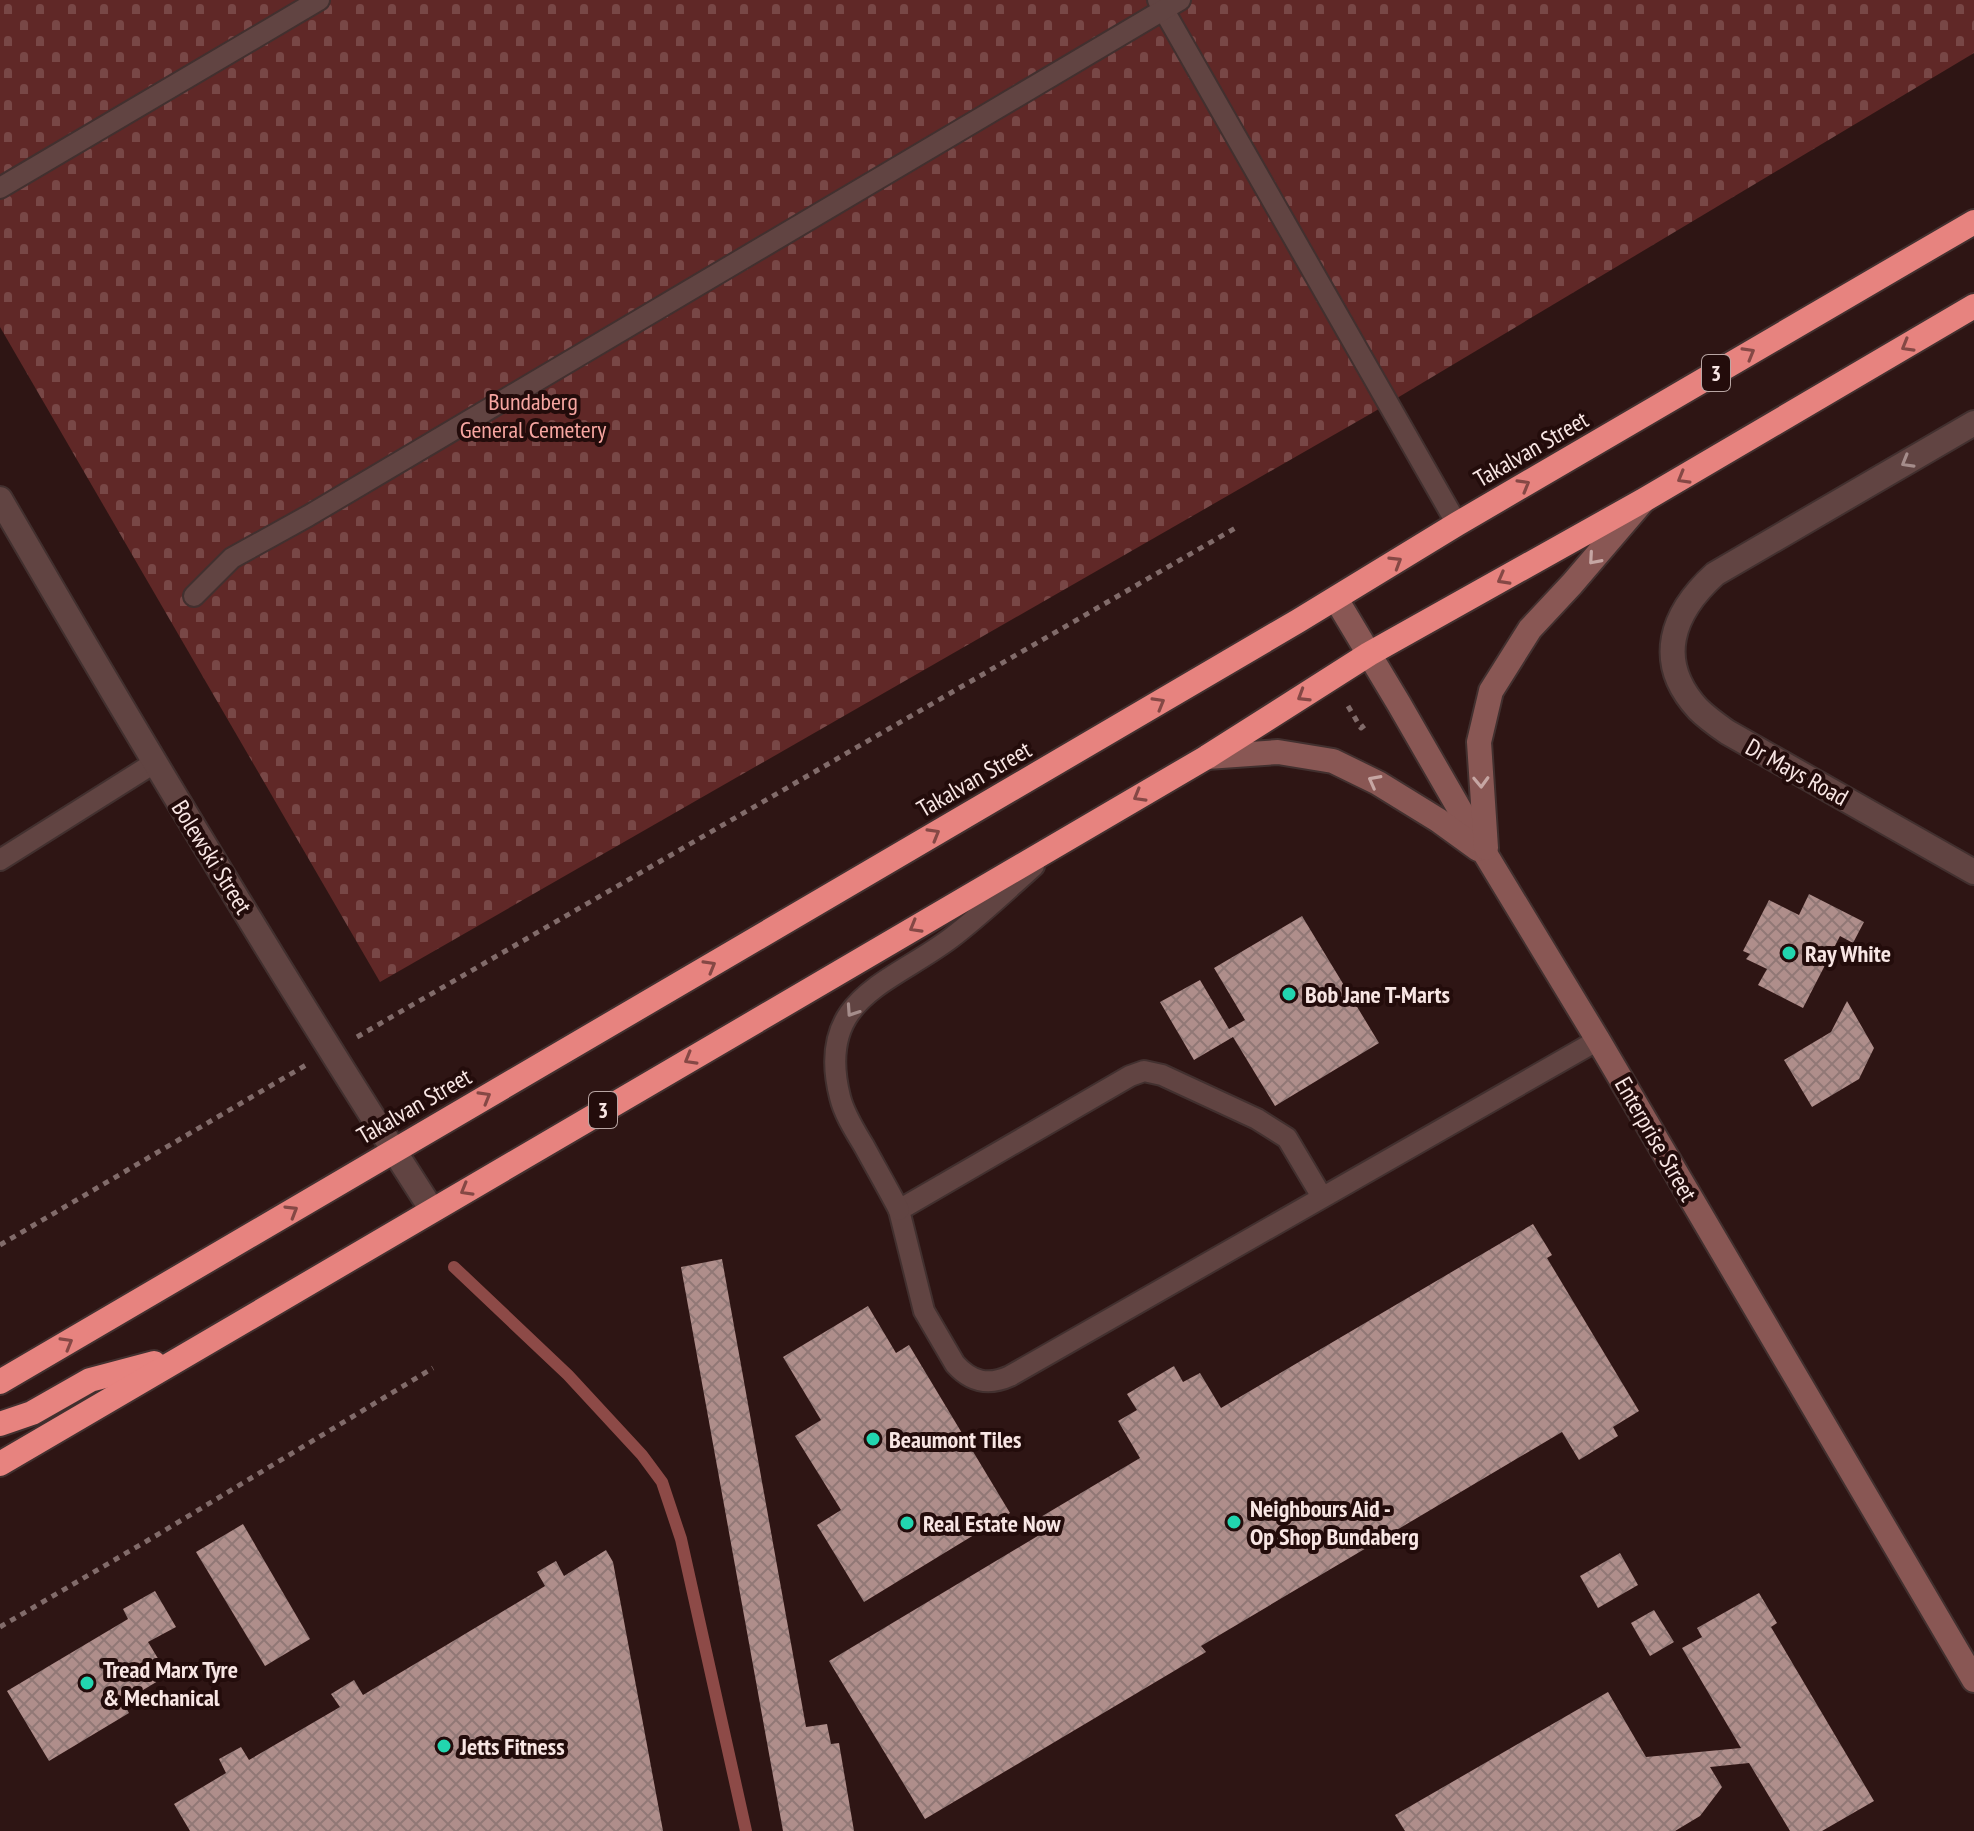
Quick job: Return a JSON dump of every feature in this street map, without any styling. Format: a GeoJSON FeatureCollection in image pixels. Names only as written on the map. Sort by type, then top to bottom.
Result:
{"type":"FeatureCollection","features":[{"type":"Feature","properties":{"kind":"highway","name":"Takalvan Street"},"geometry":{"type":"LineString","coordinates":[[0,1382],[1974,222]]}},
{"type":"Feature","properties":{"kind":"highway","name":"3"},"geometry":{"type":"LineString","coordinates":[[0,1464],[1207,757],[1369,654],[1644,500],[1974,306]]}},
{"type":"Feature","properties":{"kind":"highway"},"geometry":{"type":"LineString","coordinates":[[0,1424],[32,1413],[90,1380],[184,1356]]}},
{"type":"Feature","properties":{"kind":"street","name":"Dr Mays Road"},"geometry":{"type":"LineString","coordinates":[[1974,423],[1715,574],[1698,590],[1684,610],[1672,651],[1674,668],[1682,687],[1698,709],[1727,732],[1974,872]]}},
{"type":"Feature","properties":{"kind":"street"},"geometry":{"type":"LineString","coordinates":[[1486,855],[1479,742],[1491,691],[1530,629],[1644,500]]}},
{"type":"Feature","properties":{"kind":"street","name":"Bolewski Street"},"geometry":{"type":"LineString","coordinates":[[3,512],[331,1051],[432,1210]]}},
{"type":"Feature","properties":{"kind":"street","name":"Enterprise Street"},"geometry":{"type":"LineString","coordinates":[[1336,599],[1974,1680]]}},
{"type":"Feature","properties":{"kind":"street"},"geometry":{"type":"LineString","coordinates":[[1207,757],[1278,752],[1333,761],[1378,783],[1438,820],[1486,855]]}},
{"type":"Feature","properties":{"kind":"lane"},"geometry":{"type":"LineString","coordinates":[[0,188],[319,0]]}},
{"type":"Feature","properties":{"kind":"lane"},"geometry":{"type":"LineString","coordinates":[[194,596],[232,558],[335,500],[1167,3],[1457,524]]}},
{"type":"Feature","properties":{"kind":"lane"},"geometry":{"type":"LineString","coordinates":[[0,860],[154,763]]}},
{"type":"Feature","properties":{"kind":"lane"},"geometry":{"type":"LineString","coordinates":[[1064,840],[951,939],[873,988],[847,1016],[839,1035],[836,1077],[840,1100],[899,1210],[924,1311],[955,1364],[972,1377],[990,1382],[1010,1376],[1598,1040]]}},
{"type":"Feature","properties":{"kind":"lane"},"geometry":{"type":"LineString","coordinates":[[899,1210],[1130,1076],[1144,1071],[1162,1075],[1268,1125],[1287,1138],[1322,1197]]}},
{"type":"Feature","properties":{"kind":"path"},"geometry":{"type":"LineString","coordinates":[[0,1245],[1237,527]]}},
{"type":"Feature","properties":{"kind":"path"},"geometry":{"type":"LineString","coordinates":[[1348,706],[1361,728],[1369,722]]}},
{"type":"Feature","properties":{"kind":"path"},"geometry":{"type":"LineString","coordinates":[[0,1627],[433,1368]]}},
{"type":"Feature","properties":{"kind":"green space","name":"Bundaberg General Cemetery"},"geometry":{"type":"Polygon","coordinates":[[[0,0],[1974,0],[1974,53],[1372,413],[380,982],[0,327],[0,0]]]}},
{"type":"Feature","properties":{"kind":"building","name":"Ray White"},"geometry":{"type":"Polygon","coordinates":[[[1809,894],[1864,922],[1853,943],[1840,936],[1803,1008],[1758,985],[1767,969],[1746,959],[1750,954],[1743,951],[1769,900],[1799,915],[1809,894]]]}},
{"type":"Feature","properties":{"kind":"building","name":"Bob Jane T-Marts"},"geometry":{"type":"Polygon","coordinates":[[[1302,916],[1379,1043],[1275,1106],[1233,1037],[1194,1060],[1160,1002],[1200,980],[1229,1029],[1245,1020],[1214,968],[1302,916]]]}},
{"type":"Feature","properties":{"kind":"building"},"geometry":{"type":"Polygon","coordinates":[[[1847,1001],[1874,1048],[1859,1079],[1812,1107],[1784,1060],[1831,1032],[1847,1001]]]}},
{"type":"Feature","properties":{"kind":"building"},"geometry":{"type":"Polygon","coordinates":[[[1533,1224],[1552,1255],[1547,1258],[1639,1411],[1613,1427],[1618,1436],[1579,1460],[1562,1432],[1201,1646],[1206,1652],[925,1819],[829,1661],[1041,1534],[1034,1521],[1140,1458],[1118,1421],[1137,1410],[1127,1394],[1174,1366],[1183,1382],[1200,1373],[1221,1408],[1533,1224]]]}},
{"type":"Feature","properties":{"kind":"building"},"geometry":{"type":"Polygon","coordinates":[[[722,1259],[806,1727],[827,1724],[831,1744],[839,1743],[854,1831],[783,1831],[681,1267],[722,1259]]]}},
{"type":"Feature","properties":{"kind":"building"},"geometry":{"type":"Polygon","coordinates":[[[868,1306],[896,1353],[909,1345],[1010,1513],[864,1602],[817,1525],[841,1510],[795,1436],[821,1420],[783,1357],[868,1306]]]}},
{"type":"Feature","properties":{"kind":"building"},"geometry":{"type":"Polygon","coordinates":[[[243,1524],[310,1639],[265,1666],[196,1552],[243,1524]]]}},
{"type":"Feature","properties":{"kind":"building"},"geometry":{"type":"Polygon","coordinates":[[[606,1550],[613,1562],[663,1831],[190,1831],[174,1804],[226,1773],[219,1759],[241,1747],[249,1760],[340,1707],[331,1694],[354,1680],[363,1695],[545,1586],[537,1572],[556,1561],[564,1576],[606,1550]]]}},
{"type":"Feature","properties":{"kind":"building"},"geometry":{"type":"Polygon","coordinates":[[[1620,1553],[1638,1585],[1598,1608],[1580,1576],[1620,1553]]]}},
{"type":"Feature","properties":{"kind":"building","name":"Tread Marx Tyre & Mechanical"},"geometry":{"type":"Polygon","coordinates":[[[155,1591],[176,1627],[148,1642],[168,1675],[123,1702],[129,1713],[49,1761],[7,1691],[128,1619],[123,1609],[155,1591]]]}},
{"type":"Feature","properties":{"kind":"building"},"geometry":{"type":"Polygon","coordinates":[[[1759,1593],[1777,1623],[1771,1627],[1874,1801],[1822,1831],[1790,1831],[1749,1763],[1710,1767],[1722,1787],[1700,1816],[1675,1831],[1405,1831],[1395,1815],[1608,1692],[1646,1757],[1741,1748],[1682,1648],[1702,1637],[1697,1628],[1759,1593]]]}},
{"type":"Feature","properties":{"kind":"building"},"geometry":{"type":"Polygon","coordinates":[[[1654,1610],[1674,1642],[1650,1656],[1631,1623],[1654,1610]]]}},
{"type":"Feature","properties":{"kind":"waterway"},"geometry":{"type":"LineString","coordinates":[[454,1267],[568,1375],[642,1455],[662,1482],[681,1539],[746,1831]]}},
{"type":"Feature","properties":{"kind":"place","name":"Ray White"},"geometry":{"type":"Point","coordinates":[1789,953]}},
{"type":"Feature","properties":{"kind":"place","name":"Bob Jane T-Marts"},"geometry":{"type":"Point","coordinates":[1289,994]}},
{"type":"Feature","properties":{"kind":"place","name":"Beaumont Tiles"},"geometry":{"type":"Point","coordinates":[873,1439]}},
{"type":"Feature","properties":{"kind":"place","name":"Neighbours Aid - Op Shop Bundaberg"},"geometry":{"type":"Point","coordinates":[1234,1522]}},
{"type":"Feature","properties":{"kind":"place","name":"Real Estate Now"},"geometry":{"type":"Point","coordinates":[907,1523]}},
{"type":"Feature","properties":{"kind":"place","name":"Tread Marx Tyre & Mechanical"},"geometry":{"type":"Point","coordinates":[87,1683]}},
{"type":"Feature","properties":{"kind":"place","name":"Jetts Fitness"},"geometry":{"type":"Point","coordinates":[444,1746]}}]}
